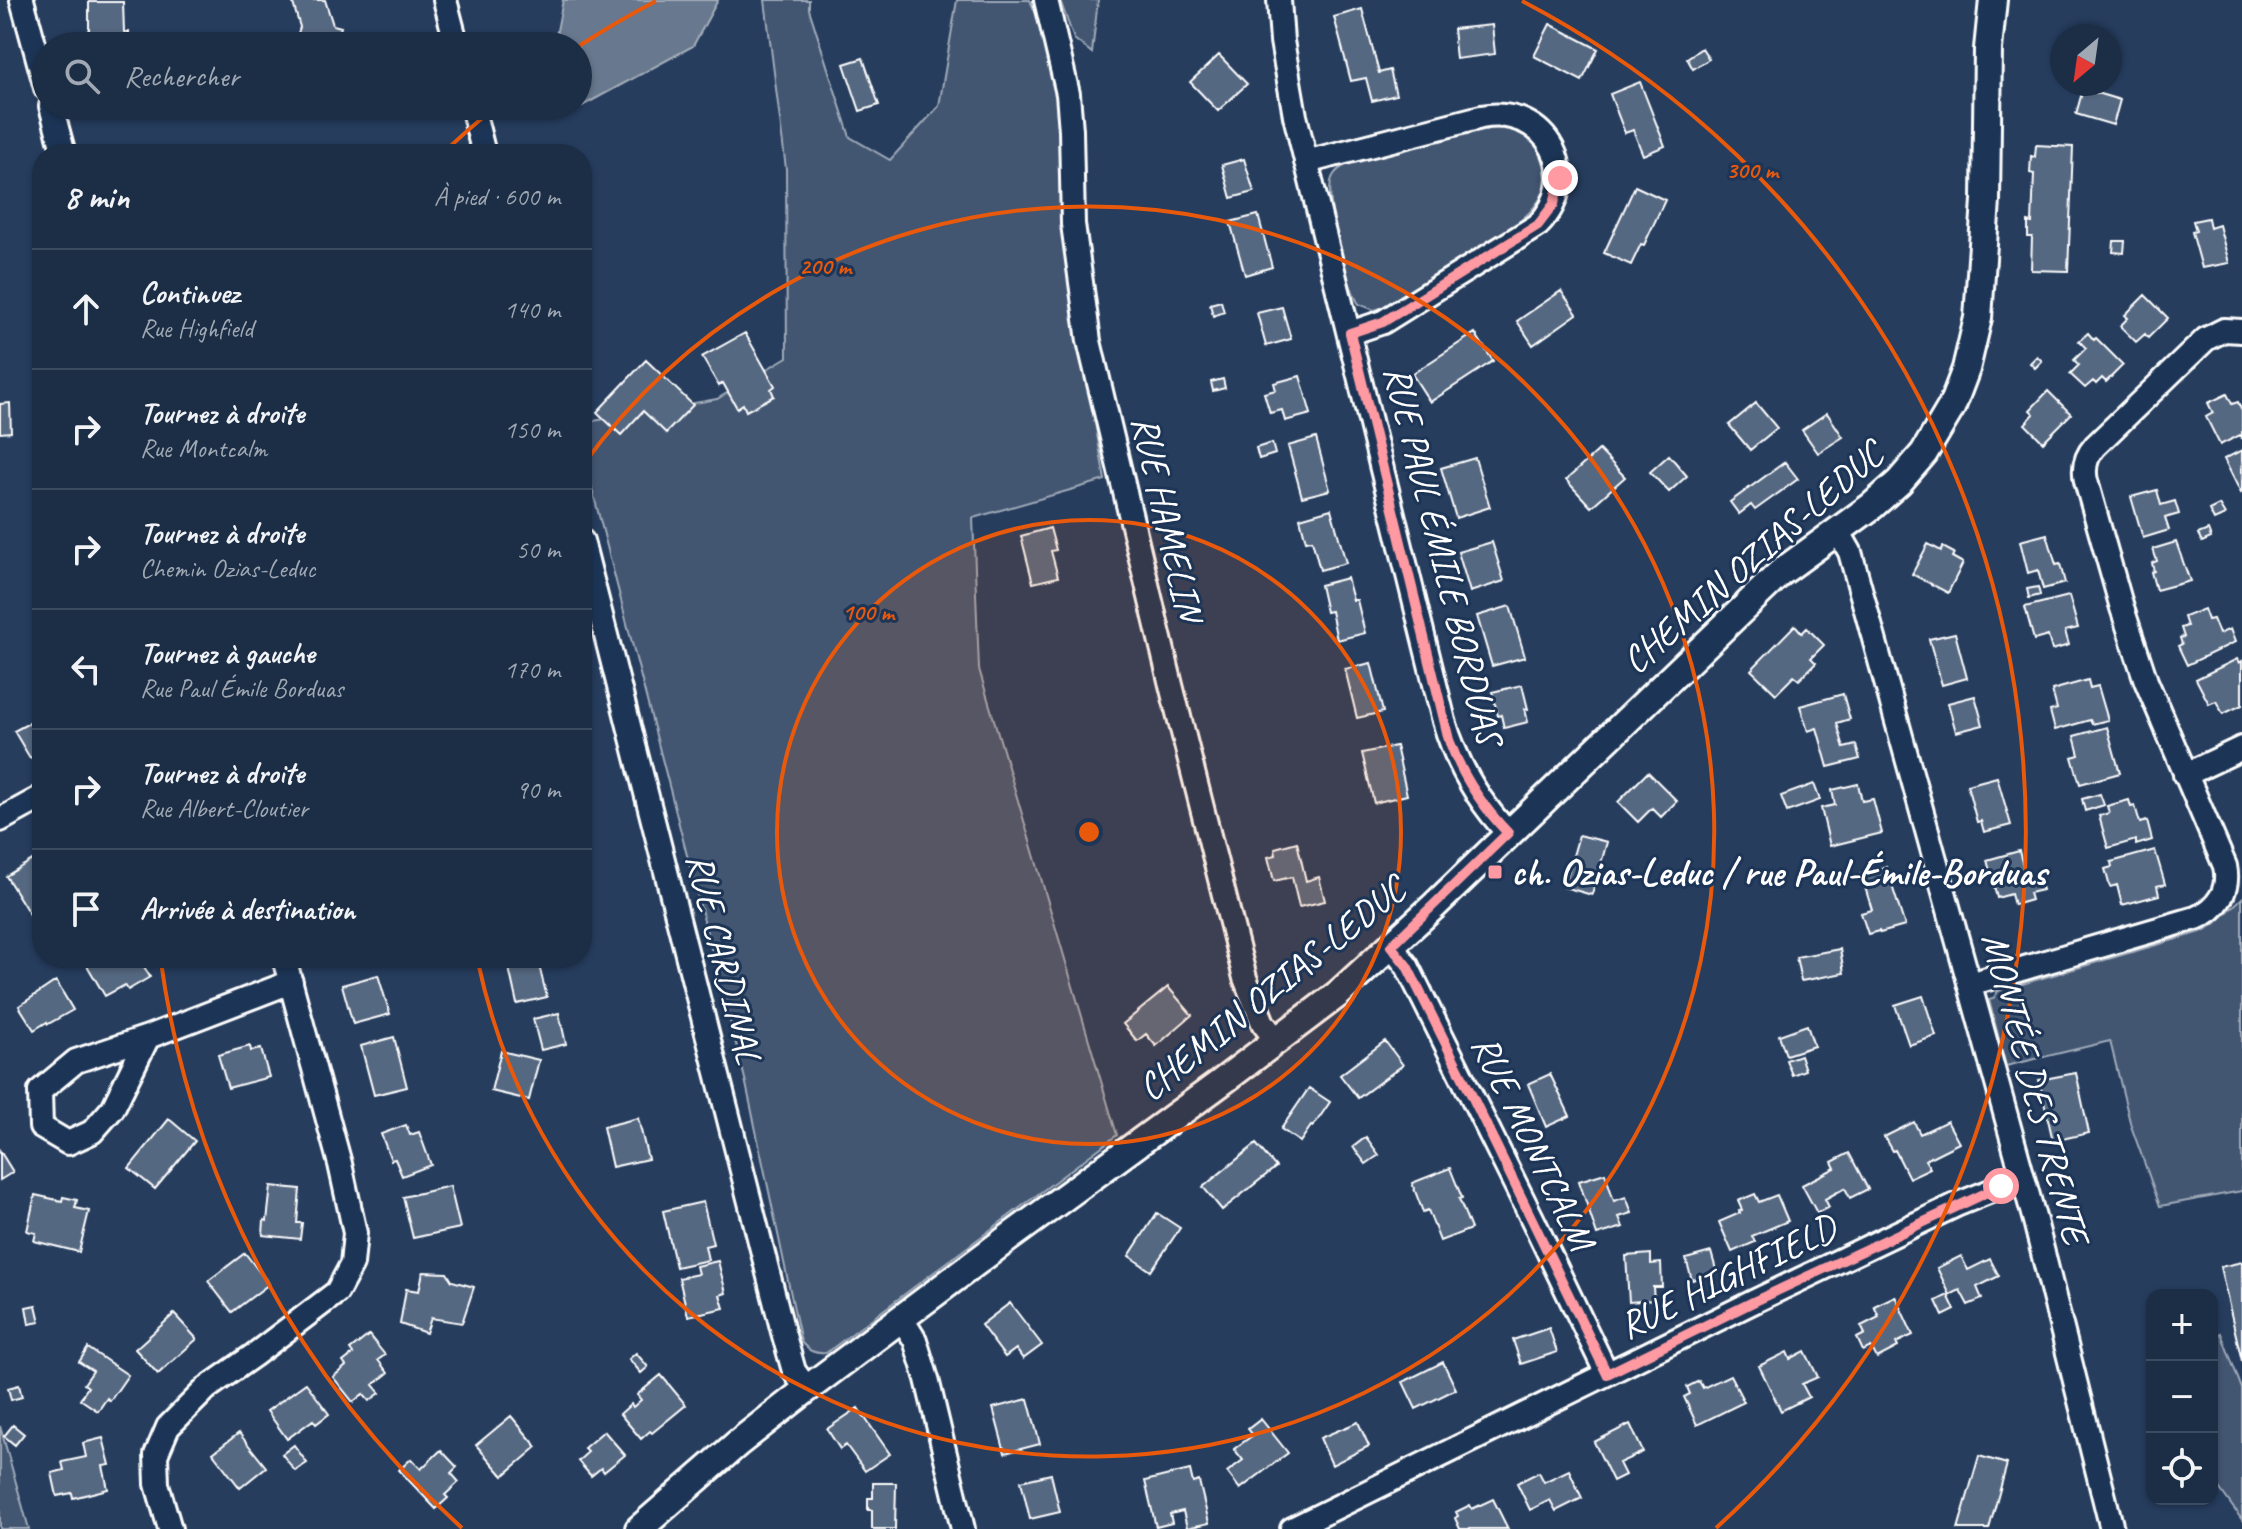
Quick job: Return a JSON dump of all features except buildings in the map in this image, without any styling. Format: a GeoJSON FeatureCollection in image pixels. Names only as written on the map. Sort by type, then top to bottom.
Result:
{"type":"FeatureCollection","features":[{"type":"Feature","properties":{"kind":"street"},"geometry":{"type":"LineString","coordinates":[[22,0],[32,37]]}},
{"type":"Feature","properties":{"kind":"street"},"geometry":{"type":"LineString","coordinates":[[445,0],[453,32]]}},
{"type":"Feature","properties":{"kind":"street","name":"RUE HAMELIN"},"geometry":{"type":"LineString","coordinates":[[1046,0],[1068,94],[1073,224],[1095,366],[1245,978],[1263,1023],[1276,1040]]}},
{"type":"Feature","properties":{"kind":"street","name":"RUE PAUL ÉMILE BORDUAS"},"geometry":{"type":"LineString","coordinates":[[1279,0],[1283,50],[1306,162],[1449,740],[1475,793],[1508,833]]}},
{"type":"Feature","properties":{"kind":"street","name":"CHEMIN OZIAS-LEDUC"},"geometry":{"type":"LineString","coordinates":[[639,1529],[738,1443],[807,1389],[1338,994],[1780,573],[1884,495],[1924,453],[1944,421],[1966,369],[1978,318],[1986,200],[1988,49],[1993,0]]}},
{"type":"Feature","properties":{"kind":"street"},"geometry":{"type":"LineString","coordinates":[[1306,162],[1498,114],[1516,117],[1532,125],[1545,137],[1558,160],[1560,178],[1557,195],[1550,212],[1538,225],[1383,322],[1350,333]]}},
{"type":"Feature","properties":{"kind":"street"},"geometry":{"type":"LineString","coordinates":[[55,120],[61,144]]}},
{"type":"Feature","properties":{"kind":"street"},"geometry":{"type":"LineString","coordinates":[[476,120],[482,144]]}},
{"type":"Feature","properties":{"kind":"street"},"geometry":{"type":"LineString","coordinates":[[1970,984],[2196,918],[2215,907],[2225,888],[2225,866],[2146,681],[2088,489],[2085,468],[2095,446],[2206,339],[2224,330],[2242,331]]}},
{"type":"Feature","properties":{"kind":"street","name":"MONTÉE DES TRENTE"},"geometry":{"type":"LineString","coordinates":[[1838,531],[1850,552],[1970,984],[2112,1529]]}},
{"type":"Feature","properties":{"kind":"street","name":"RUE CARDINAL"},"geometry":{"type":"LineString","coordinates":[[592,580],[783,1332],[794,1371],[807,1389]]}},
{"type":"Feature","properties":{"kind":"street"},"geometry":{"type":"LineString","coordinates":[[2185,775],[2242,748]]}},
{"type":"Feature","properties":{"kind":"street"},"geometry":{"type":"LineString","coordinates":[[0,820],[32,802]]}},
{"type":"Feature","properties":{"kind":"street","name":"RUE MONTCALM"},"geometry":{"type":"LineString","coordinates":[[1391,946],[1407,966],[1607,1374]]}},
{"type":"Feature","properties":{"kind":"street"},"geometry":{"type":"LineString","coordinates":[[170,1529],[157,1484],[156,1455],[168,1427],[207,1388],[337,1292],[352,1264],[355,1233],[340,1164],[287,968]]}},
{"type":"Feature","properties":{"kind":"street"},"geometry":{"type":"LineString","coordinates":[[148,1037],[113,1108],[92,1132],[68,1143],[41,1127],[40,1091],[76,1061],[291,982]]}},
{"type":"Feature","properties":{"kind":"street","name":"RUE HIGHFIELD"},"geometry":{"type":"LineString","coordinates":[[1292,1529],[1956,1205],[2023,1178]]}},
{"type":"Feature","properties":{"kind":"street"},"geometry":{"type":"LineString","coordinates":[[902,1319],[915,1340],[927,1379],[963,1529]]}},
{"type":"Feature","properties":{"kind":"shaded area"},"geometry":{"type":"Polygon","coordinates":[[[563,0],[718,0],[693,46],[592,101],[592,32],[557,32],[563,0]]]}},
{"type":"Feature","properties":{"kind":"shaded area"},"geometry":{"type":"Polygon","coordinates":[[[765,0],[809,0],[809,9],[850,137],[890,160],[939,106],[957,0],[1030,0],[1049,44],[1058,88],[1064,243],[1105,480],[973,518],[979,669],[1117,1135],[826,1353],[812,1351],[801,1342],[745,1079],[592,489],[592,421],[717,399],[787,357],[786,169],[765,0]]]}},
{"type":"Feature","properties":{"kind":"shaded area"},"geometry":{"type":"Polygon","coordinates":[[[1060,0],[1098,0],[1092,53],[1074,39],[1060,0]]]}},
{"type":"Feature","properties":{"kind":"shaded area"},"geometry":{"type":"Polygon","coordinates":[[[1492,128],[1521,133],[1538,149],[1546,179],[1536,205],[1518,223],[1389,306],[1374,310],[1359,304],[1343,261],[1333,220],[1330,186],[1335,173],[1359,160],[1492,128]]]}},
{"type":"Feature","properties":{"kind":"shaded area"},"geometry":{"type":"Polygon","coordinates":[[[2242,898],[2242,1191],[2160,1206],[2131,1126],[2110,1041],[2006,1066],[1989,1000],[1998,991],[2201,932],[2214,925],[2242,898]]]}},
{"type":"Feature","properties":{"kind":"shaded area"},"geometry":{"type":"Polygon","coordinates":[[[2221,1333],[2242,1389],[2242,1520],[2218,1486],[2218,1335],[2221,1333]]]}},
{"type":"Feature","properties":{"kind":"shaded area"},"geometry":{"type":"Polygon","coordinates":[[[0,1426],[29,1529],[0,1529],[0,1426]]]}},
{"type":"Feature","properties":{"kind":"place","name":"ch. Ozias-Leduc / rue Paul-Émile-Borduas"},"geometry":{"type":"Point","coordinates":[1495,872]}},
{"type":"Feature","properties":{"kind":"route"},"geometry":{"type":"LineString","coordinates":[[1560,178],[1554,204],[1538,225],[1383,322],[1350,333],[1449,740],[1479,800],[1508,833],[1391,946],[1407,966],[1607,1374],[2001,1186]]}}]}
